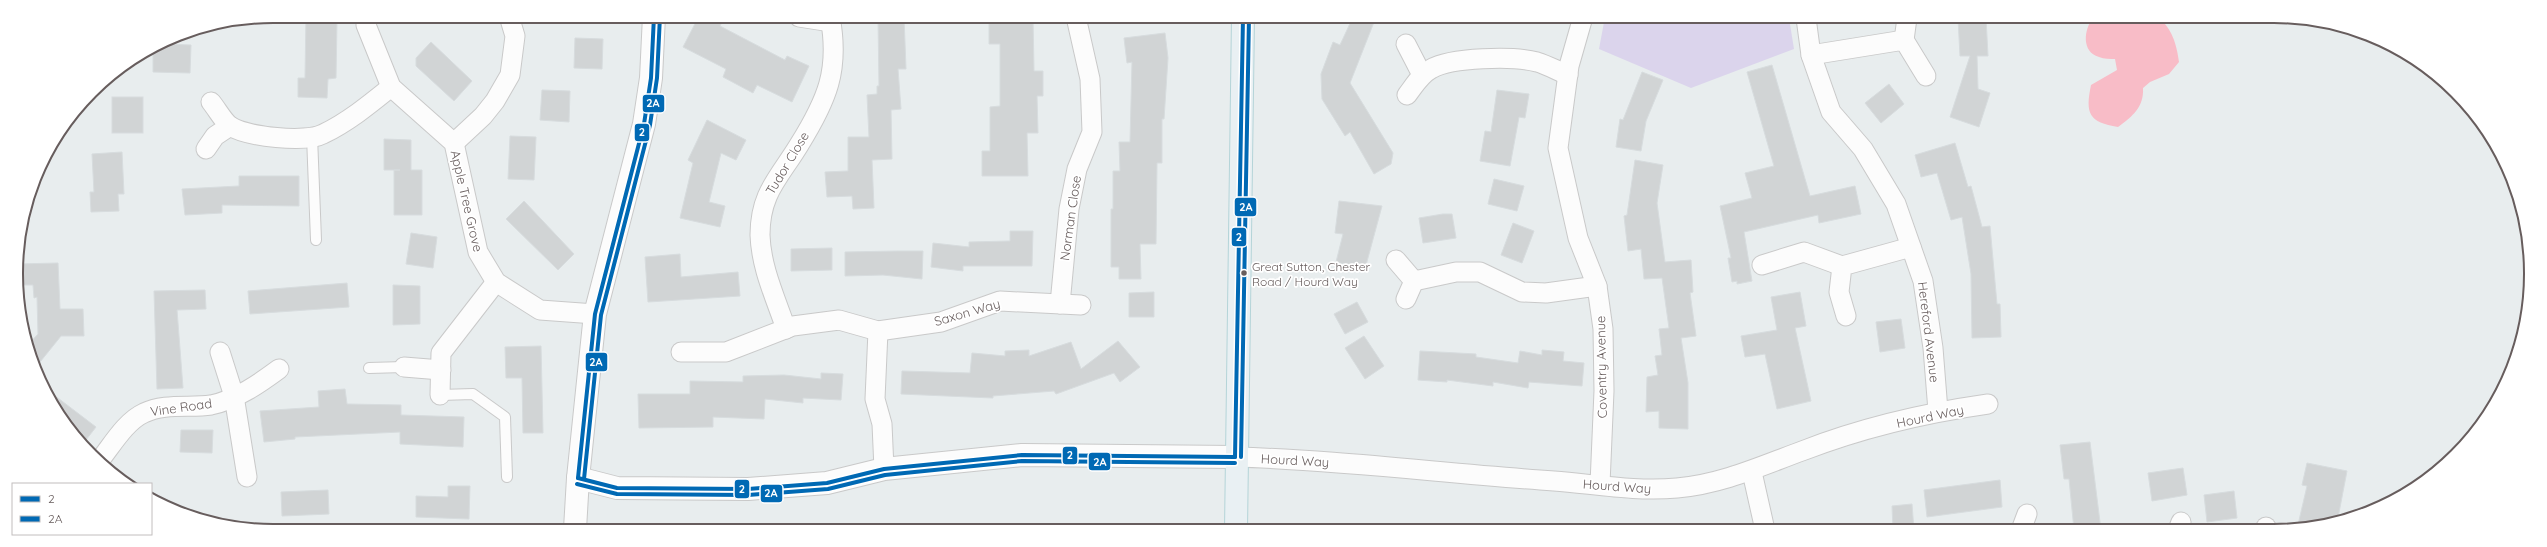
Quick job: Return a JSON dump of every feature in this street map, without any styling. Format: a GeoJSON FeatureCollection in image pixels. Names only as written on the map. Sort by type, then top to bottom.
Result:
{"type":"FeatureCollection","features":[{"type":"Feature","properties":{"kind":"main road"},"geometry":{"type":"LineString","coordinates":[[1236,524],[1243,23]]}},
{"type":"Feature","properties":{"kind":"street","name":"Apple Tree Grove"},"geometry":{"type":"LineString","coordinates":[[366,23],[391,87],[454,143],[478,252],[496,282],[540,310],[596,314]]}},
{"type":"Feature","properties":{"kind":"street"},"geometry":{"type":"LineString","coordinates":[[454,143],[483,116],[510,75],[515,36],[513,23]]}},
{"type":"Feature","properties":{"kind":"street"},"geometry":{"type":"LineString","coordinates":[[575,524],[578,478],[596,314],[644,124],[651,78],[654,23]]}},
{"type":"Feature","properties":{"kind":"street","name":"Tudor Close"},"geometry":{"type":"LineString","coordinates":[[786,329],[765,270],[760,235],[765,200],[772,183],[799,146],[824,100],[834,68],[835,42],[831,23]]}},
{"type":"Feature","properties":{"kind":"street","name":"Norman Close"},"geometry":{"type":"LineString","coordinates":[[1060,304],[1069,209],[1077,169],[1092,132],[1090,79],[1077,23]]}},
{"type":"Feature","properties":{"kind":"street","name":"Coventry Avenue"},"geometry":{"type":"LineString","coordinates":[[1581,23],[1568,75],[1558,148],[1578,238],[1597,286],[1603,328],[1604,391],[1600,484]]}},
{"type":"Feature","properties":{"kind":"street","name":"Hereford Avenue"},"geometry":{"type":"LineString","coordinates":[[1807,23],[1811,55],[1831,112],[1863,149],[1896,204],[1923,281],[1933,348],[1938,411]]}},
{"type":"Feature","properties":{"kind":"street"},"geometry":{"type":"LineString","coordinates":[[1906,23],[1904,40],[1926,76]]}},
{"type":"Feature","properties":{"kind":"street"},"geometry":{"type":"LineString","coordinates":[[1811,55],[1904,40]]}},
{"type":"Feature","properties":{"kind":"street"},"geometry":{"type":"LineString","coordinates":[[1406,44],[1422,75]]}},
{"type":"Feature","properties":{"kind":"street"},"geometry":{"type":"LineString","coordinates":[[1407,95],[1422,75],[1433,68],[1464,60],[1492,58],[1536,62],[1568,75]]}},
{"type":"Feature","properties":{"kind":"street"},"geometry":{"type":"LineString","coordinates":[[211,102],[230,126],[250,134],[298,138],[322,135],[356,115],[391,87]]}},
{"type":"Feature","properties":{"kind":"street"},"geometry":{"type":"LineString","coordinates":[[206,148],[215,136],[230,126]]}},
{"type":"Feature","properties":{"kind":"street"},"geometry":{"type":"LineString","coordinates":[[1762,265],[1804,252],[1842,266],[1911,247]]}},
{"type":"Feature","properties":{"kind":"street"},"geometry":{"type":"LineString","coordinates":[[1396,260],[1414,281]]}},
{"type":"Feature","properties":{"kind":"street"},"geometry":{"type":"LineString","coordinates":[[1842,266],[1839,292],[1846,316]]}},
{"type":"Feature","properties":{"kind":"street"},"geometry":{"type":"LineString","coordinates":[[1414,281],[1456,272],[1480,272],[1522,292],[1546,293],[1597,286]]}},
{"type":"Feature","properties":{"kind":"street"},"geometry":{"type":"LineString","coordinates":[[1406,299],[1414,281]]}},
{"type":"Feature","properties":{"kind":"street"},"geometry":{"type":"LineString","coordinates":[[440,395],[441,354],[496,282]]}},
{"type":"Feature","properties":{"kind":"street","name":"Saxon Way"},"geometry":{"type":"LineString","coordinates":[[681,352],[726,352],[786,329],[839,320],[878,331],[941,322],[1000,301],[1081,305]]}},
{"type":"Feature","properties":{"kind":"street"},"geometry":{"type":"LineString","coordinates":[[878,331],[875,399],[882,424],[884,469]]}},
{"type":"Feature","properties":{"kind":"street"},"geometry":{"type":"LineString","coordinates":[[220,352],[234,396],[248,477]]}},
{"type":"Feature","properties":{"kind":"street"},"geometry":{"type":"LineString","coordinates":[[404,367],[441,370]]}},
{"type":"Feature","properties":{"kind":"street","name":"Vine Road"},"geometry":{"type":"LineString","coordinates":[[102,457],[126,428],[144,413],[165,408],[212,404],[256,386],[279,369]]}},
{"type":"Feature","properties":{"kind":"street","name":"Hourd Way"},"geometry":{"type":"LineString","coordinates":[[1236,457],[1315,459],[1453,474],[1600,484],[1640,489],[1677,488],[1713,482],[1752,472],[1803,450],[1938,411],[1988,404]]}},
{"type":"Feature","properties":{"kind":"street"},"geometry":{"type":"LineString","coordinates":[[578,478],[617,488],[748,489],[827,483],[884,469],[1022,455],[1236,457]]}},
{"type":"Feature","properties":{"kind":"street"},"geometry":{"type":"LineString","coordinates":[[1752,472],[1764,524]]}},
{"type":"Feature","properties":{"kind":"lane"},"geometry":{"type":"LineString","coordinates":[[312,136],[316,240]]}},
{"type":"Feature","properties":{"kind":"lane"},"geometry":{"type":"LineString","coordinates":[[369,368],[404,367]]}},
{"type":"Feature","properties":{"kind":"lane"},"geometry":{"type":"LineString","coordinates":[[440,395],[473,394],[505,417],[507,477]]}},
{"type":"Feature","properties":{"kind":"shaded area"},"geometry":{"type":"Polygon","coordinates":[[[1604,23],[1790,23],[1794,49],[1691,88],[1599,49],[1604,23]]]}},
{"type":"Feature","properties":{"kind":"shaded area"},"geometry":{"type":"Polygon","coordinates":[[[2090,23],[2164,23],[2173,37],[2177,50],[2179,62],[2169,74],[2150,82],[2143,88],[2142,101],[2139,106],[2133,115],[2118,127],[2108,125],[2095,119],[2089,110],[2091,85],[2117,70],[2115,59],[2099,57],[2089,50],[2086,40],[2090,23]]]}},
{"type":"Feature","properties":{"kind":"building"},"geometry":{"type":"Polygon","coordinates":[[[306,23],[337,23],[336,78],[328,79],[327,98],[298,97],[298,78],[305,78],[306,23]]]}},
{"type":"Feature","properties":{"kind":"building"},"geometry":{"type":"Polygon","coordinates":[[[695,23],[722,23],[720,26],[785,60],[787,56],[809,66],[792,102],[757,85],[753,93],[723,77],[726,69],[683,47],[695,23]]]}},
{"type":"Feature","properties":{"kind":"building"},"geometry":{"type":"Polygon","coordinates":[[[878,23],[904,23],[906,69],[898,69],[901,109],[891,110],[892,159],[872,160],[874,208],[853,209],[852,196],[827,197],[825,172],[848,171],[848,137],[869,137],[867,95],[877,94],[877,86],[879,86],[878,23]]]}},
{"type":"Feature","properties":{"kind":"building"},"geometry":{"type":"Polygon","coordinates":[[[989,23],[1033,23],[1034,71],[1043,71],[1043,96],[1037,96],[1038,133],[1027,133],[1028,176],[982,176],[982,151],[990,151],[990,107],[1000,106],[1000,44],[989,44],[989,23]]]}},
{"type":"Feature","properties":{"kind":"building"},"geometry":{"type":"Polygon","coordinates":[[[1350,23],[1374,23],[1350,83],[1393,153],[1391,164],[1374,174],[1350,132],[1345,136],[1322,99],[1321,74],[1333,42],[1340,45],[1350,23]]]}},
{"type":"Feature","properties":{"kind":"building"},"geometry":{"type":"Polygon","coordinates":[[[1958,23],[1986,23],[1988,56],[1977,56],[1978,89],[1990,93],[1979,127],[1950,117],[1970,56],[1960,56],[1958,23]]]}},
{"type":"Feature","properties":{"kind":"building"},"geometry":{"type":"Polygon","coordinates":[[[1165,33],[1168,58],[1164,119],[1162,119],[1162,163],[1157,163],[1156,244],[1140,244],[1141,279],[1119,279],[1119,267],[1111,267],[1111,209],[1113,209],[1113,171],[1120,171],[1119,142],[1130,142],[1132,62],[1127,63],[1124,38],[1165,33]]]}},
{"type":"Feature","properties":{"kind":"building"},"geometry":{"type":"Polygon","coordinates":[[[575,38],[603,39],[602,69],[574,68],[575,38]]]}},
{"type":"Feature","properties":{"kind":"building"},"geometry":{"type":"Polygon","coordinates":[[[431,42],[472,81],[454,101],[416,66],[416,58],[431,42]]]}},
{"type":"Feature","properties":{"kind":"building"},"geometry":{"type":"Polygon","coordinates":[[[173,44],[191,45],[190,73],[153,72],[153,54],[173,44]]]}},
{"type":"Feature","properties":{"kind":"building"},"geometry":{"type":"Polygon","coordinates":[[[1772,65],[1810,196],[1855,186],[1861,214],[1819,223],[1818,215],[1744,232],[1752,281],[1737,284],[1737,281],[1732,282],[1728,258],[1731,258],[1720,206],[1752,198],[1745,173],[1774,166],[1747,72],[1772,65]]]}},
{"type":"Feature","properties":{"kind":"building"},"geometry":{"type":"Polygon","coordinates":[[[1642,72],[1663,80],[1646,121],[1641,151],[1616,147],[1620,119],[1623,120],[1642,72]]]}},
{"type":"Feature","properties":{"kind":"building"},"geometry":{"type":"Polygon","coordinates":[[[1889,84],[1904,104],[1881,123],[1865,103],[1889,84]]]}},
{"type":"Feature","properties":{"kind":"building"},"geometry":{"type":"Polygon","coordinates":[[[542,90],[570,91],[569,122],[540,120],[542,90]]]}},
{"type":"Feature","properties":{"kind":"building"},"geometry":{"type":"Polygon","coordinates":[[[1497,90],[1529,94],[1525,118],[1519,117],[1510,166],[1480,161],[1485,131],[1491,132],[1497,90]]]}},
{"type":"Feature","properties":{"kind":"building"},"geometry":{"type":"Polygon","coordinates":[[[112,97],[143,97],[143,133],[112,133],[112,97]]]}},
{"type":"Feature","properties":{"kind":"building"},"geometry":{"type":"Polygon","coordinates":[[[707,120],[746,140],[736,160],[721,153],[709,202],[725,206],[720,227],[680,218],[693,163],[688,160],[707,120]]]}},
{"type":"Feature","properties":{"kind":"building"},"geometry":{"type":"Polygon","coordinates":[[[510,136],[536,137],[534,180],[508,179],[510,136]]]}},
{"type":"Feature","properties":{"kind":"building"},"geometry":{"type":"Polygon","coordinates":[[[384,139],[411,140],[411,170],[422,170],[422,215],[394,215],[394,170],[384,170],[384,139]]]}},
{"type":"Feature","properties":{"kind":"building"},"geometry":{"type":"Polygon","coordinates":[[[1955,143],[1968,187],[1971,186],[1982,227],[1990,226],[1997,304],[2000,304],[2001,337],[1972,338],[1971,274],[1962,217],[1951,220],[1937,173],[1921,177],[1915,155],[1955,143]]]}},
{"type":"Feature","properties":{"kind":"building"},"geometry":{"type":"Polygon","coordinates":[[[122,152],[124,194],[118,194],[119,211],[91,212],[90,192],[94,192],[92,154],[122,152]]]}},
{"type":"Feature","properties":{"kind":"building"},"geometry":{"type":"Polygon","coordinates":[[[1635,160],[1663,165],[1657,203],[1665,262],[1691,260],[1693,292],[1690,293],[1696,336],[1681,338],[1688,383],[1688,429],[1659,428],[1659,411],[1646,412],[1647,377],[1658,375],[1655,356],[1662,355],[1659,329],[1669,328],[1662,278],[1644,279],[1641,249],[1628,251],[1624,216],[1627,215],[1635,160]]]}},
{"type":"Feature","properties":{"kind":"building"},"geometry":{"type":"Polygon","coordinates":[[[239,176],[299,176],[299,206],[222,205],[222,213],[185,215],[182,189],[239,186],[239,176]]]}},
{"type":"Feature","properties":{"kind":"building"},"geometry":{"type":"Polygon","coordinates":[[[1494,179],[1524,186],[1517,211],[1488,204],[1494,179]]]}},
{"type":"Feature","properties":{"kind":"building"},"geometry":{"type":"Polygon","coordinates":[[[524,201],[574,254],[558,270],[506,219],[524,201]]]}},
{"type":"Feature","properties":{"kind":"building"},"geometry":{"type":"Polygon","coordinates":[[[1339,201],[1382,206],[1365,269],[1336,262],[1343,234],[1335,233],[1339,201]]]}},
{"type":"Feature","properties":{"kind":"building"},"geometry":{"type":"Polygon","coordinates":[[[1452,214],[1456,238],[1423,243],[1419,218],[1452,214]]]}},
{"type":"Feature","properties":{"kind":"building"},"geometry":{"type":"Polygon","coordinates":[[[1513,223],[1534,231],[1522,263],[1501,255],[1513,223]]]}},
{"type":"Feature","properties":{"kind":"building"},"geometry":{"type":"Polygon","coordinates":[[[1010,231],[1033,231],[1032,266],[963,266],[963,271],[931,267],[933,243],[969,247],[969,242],[1010,241],[1010,231]]]}},
{"type":"Feature","properties":{"kind":"building"},"geometry":{"type":"Polygon","coordinates":[[[411,233],[437,237],[433,268],[406,264],[411,233]]]}},
{"type":"Feature","properties":{"kind":"building"},"geometry":{"type":"Polygon","coordinates":[[[832,248],[832,270],[791,271],[791,249],[832,248]]]}},
{"type":"Feature","properties":{"kind":"building"},"geometry":{"type":"Polygon","coordinates":[[[923,251],[922,279],[883,275],[845,276],[845,252],[923,251]]]}},
{"type":"Feature","properties":{"kind":"building"},"geometry":{"type":"Polygon","coordinates":[[[680,254],[681,277],[738,272],[740,296],[648,302],[645,257],[680,254]]]}},
{"type":"Feature","properties":{"kind":"building"},"geometry":{"type":"Polygon","coordinates":[[[58,263],[60,309],[83,309],[84,336],[61,336],[39,363],[33,340],[38,334],[37,297],[34,298],[33,285],[24,285],[24,264],[58,263]]]}},
{"type":"Feature","properties":{"kind":"building"},"geometry":{"type":"Polygon","coordinates":[[[347,283],[349,307],[250,314],[248,291],[347,283]]]}},
{"type":"Feature","properties":{"kind":"building"},"geometry":{"type":"Polygon","coordinates":[[[393,285],[420,286],[420,324],[393,325],[393,285]]]}},
{"type":"Feature","properties":{"kind":"building"},"geometry":{"type":"Polygon","coordinates":[[[205,290],[206,309],[177,310],[183,388],[157,389],[154,291],[205,290]]]}},
{"type":"Feature","properties":{"kind":"building"},"geometry":{"type":"Polygon","coordinates":[[[1154,292],[1154,317],[1129,317],[1129,293],[1154,292]]]}},
{"type":"Feature","properties":{"kind":"building"},"geometry":{"type":"Polygon","coordinates":[[[1800,292],[1806,326],[1795,328],[1811,401],[1777,409],[1765,354],[1745,357],[1741,336],[1777,330],[1771,297],[1800,292]]]}},
{"type":"Feature","properties":{"kind":"building"},"geometry":{"type":"Polygon","coordinates":[[[1357,302],[1368,322],[1345,334],[1334,314],[1357,302]]]}},
{"type":"Feature","properties":{"kind":"building"},"geometry":{"type":"Polygon","coordinates":[[[1901,319],[1905,348],[1880,352],[1876,322],[1901,319]]]}},
{"type":"Feature","properties":{"kind":"building"},"geometry":{"type":"Polygon","coordinates":[[[1364,336],[1384,366],[1365,379],[1345,348],[1364,336]]]}},
{"type":"Feature","properties":{"kind":"building"},"geometry":{"type":"Polygon","coordinates":[[[1118,341],[1140,367],[1120,382],[1114,373],[1056,394],[1054,391],[993,396],[993,398],[901,394],[902,371],[970,373],[972,353],[1005,356],[1005,351],[1029,350],[1029,356],[1071,342],[1081,369],[1118,341]]]}},
{"type":"Feature","properties":{"kind":"building"},"geometry":{"type":"Polygon","coordinates":[[[541,346],[543,433],[523,433],[522,378],[506,378],[505,347],[541,346]]]}},
{"type":"Feature","properties":{"kind":"building"},"geometry":{"type":"Polygon","coordinates":[[[1542,350],[1564,352],[1563,361],[1584,363],[1582,386],[1529,382],[1528,388],[1493,382],[1493,386],[1447,380],[1447,382],[1418,380],[1420,351],[1476,354],[1476,357],[1518,363],[1520,351],[1542,355],[1542,350]]]}},
{"type":"Feature","properties":{"kind":"building"},"geometry":{"type":"Polygon","coordinates":[[[821,373],[843,374],[841,400],[803,398],[803,403],[765,399],[764,419],[713,417],[713,427],[639,428],[638,394],[690,394],[690,381],[743,382],[743,376],[784,375],[821,379],[821,373]]]}},
{"type":"Feature","properties":{"kind":"building"},"geometry":{"type":"Polygon","coordinates":[[[345,389],[347,404],[401,405],[401,415],[464,417],[463,447],[400,444],[400,432],[295,437],[295,439],[264,442],[260,411],[319,407],[318,391],[345,389]]]}},
{"type":"Feature","properties":{"kind":"building"},"geometry":{"type":"Polygon","coordinates":[[[55,396],[96,427],[86,440],[65,413],[55,396]]]}},
{"type":"Feature","properties":{"kind":"building"},"geometry":{"type":"Polygon","coordinates":[[[181,430],[213,430],[212,453],[180,452],[181,430]]]}},
{"type":"Feature","properties":{"kind":"building"},"geometry":{"type":"Polygon","coordinates":[[[2090,442],[2100,524],[2073,524],[2069,479],[2064,479],[2060,445],[2090,442]]]}},
{"type":"Feature","properties":{"kind":"building"},"geometry":{"type":"Polygon","coordinates":[[[2307,463],[2347,471],[2339,515],[2299,522],[2307,486],[2302,485],[2307,463]]]}},
{"type":"Feature","properties":{"kind":"building"},"geometry":{"type":"Polygon","coordinates":[[[2183,468],[2187,495],[2152,501],[2148,473],[2183,468]]]}},
{"type":"Feature","properties":{"kind":"building"},"geometry":{"type":"Polygon","coordinates":[[[2000,480],[2002,507],[1927,517],[1924,490],[2000,480]]]}},
{"type":"Feature","properties":{"kind":"building"},"geometry":{"type":"Polygon","coordinates":[[[448,486],[470,486],[469,519],[416,517],[416,496],[448,497],[448,486]]]}},
{"type":"Feature","properties":{"kind":"building"},"geometry":{"type":"Polygon","coordinates":[[[328,490],[329,514],[282,516],[281,492],[328,490]]]}},
{"type":"Feature","properties":{"kind":"building"},"geometry":{"type":"Polygon","coordinates":[[[2234,491],[2237,518],[2207,522],[2204,495],[2234,491]]]}},
{"type":"Feature","properties":{"kind":"building"},"geometry":{"type":"Polygon","coordinates":[[[1912,504],[1914,524],[1893,524],[1892,506],[1912,504]]]}},
{"type":"Feature","properties":{"kind":"transit line","name":"2"},"geometry":{"type":"LineString","coordinates":[[578,478],[595,314],[644,124],[651,78],[654,23]]}},
{"type":"Feature","properties":{"kind":"transit line","name":"2A"},"geometry":{"type":"LineString","coordinates":[[584,479],[601,315],[650,125],[657,78],[660,23]]}},
{"type":"Feature","properties":{"kind":"transit line","name":"2"},"geometry":{"type":"LineString","coordinates":[[1235,457],[1243,23]]}},
{"type":"Feature","properties":{"kind":"transit line","name":"2A"},"geometry":{"type":"LineString","coordinates":[[1241,457],[1249,23]]}},
{"type":"Feature","properties":{"kind":"transit line","name":"2"},"geometry":{"type":"LineString","coordinates":[[578,478],[617,488],[748,489],[827,483],[884,469],[1022,455],[1235,457]]}},
{"type":"Feature","properties":{"kind":"transit line","name":"2A"},"geometry":{"type":"LineString","coordinates":[[577,484],[617,494],[748,495],[828,489],[885,475],[1022,461],[1235,463]]}},
{"type":"Feature","properties":{"kind":"place","name":"Great Sutton, Chester Road / Hourd Way"},"geometry":{"type":"Point","coordinates":[1244,273]}}]}
